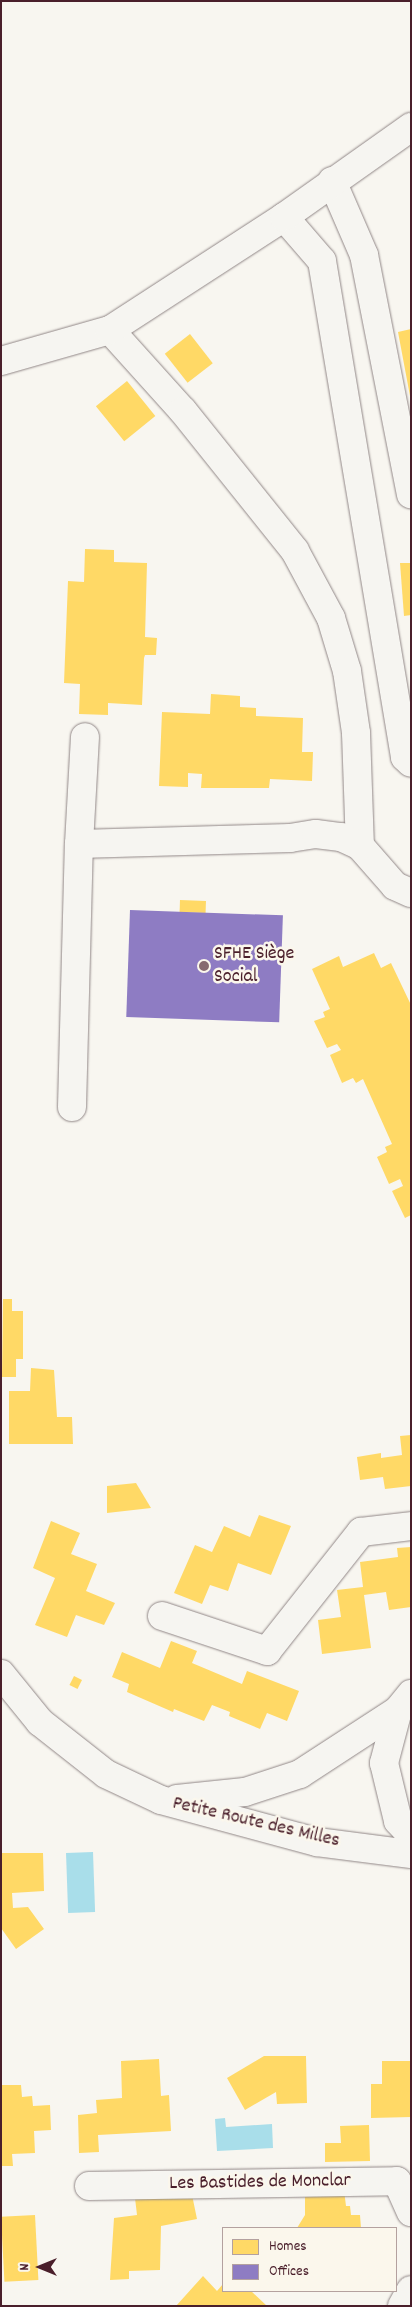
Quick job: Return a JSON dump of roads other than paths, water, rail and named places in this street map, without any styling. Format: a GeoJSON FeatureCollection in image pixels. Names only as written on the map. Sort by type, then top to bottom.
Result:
{"type":"FeatureCollection","features":[{"type":"Feature","properties":{"kind":"street"},"geometry":{"type":"LineString","coordinates":[[1,361],[110,330],[284,217],[332,181],[406,138]]}},
{"type":"Feature","properties":{"kind":"street"},"geometry":{"type":"LineString","coordinates":[[332,181],[364,256],[411,494]]}},
{"type":"Feature","properties":{"kind":"street"},"geometry":{"type":"LineString","coordinates":[[284,217],[322,261],[405,757],[411,763]]}},
{"type":"Feature","properties":{"kind":"street"},"geometry":{"type":"LineString","coordinates":[[110,330],[183,412],[295,551],[331,618],[347,671],[356,733],[360,846]]}},
{"type":"Feature","properties":{"kind":"street"},"geometry":{"type":"LineString","coordinates":[[72,1107],[79,844],[85,737]]}},
{"type":"Feature","properties":{"kind":"street"},"geometry":{"type":"LineString","coordinates":[[79,844],[290,838],[316,834],[341,837],[360,846],[395,886],[411,893]]}},
{"type":"Feature","properties":{"kind":"street"},"geometry":{"type":"LineString","coordinates":[[162,1616],[267,1651],[361,1532],[411,1526]]}},
{"type":"Feature","properties":{"kind":"street","name":"Petite Route des Milles"},"geometry":{"type":"LineString","coordinates":[[1,1674],[40,1722],[106,1774],[161,1800],[317,1842],[411,1854]]}},
{"type":"Feature","properties":{"kind":"street"},"geometry":{"type":"LineString","coordinates":[[404,1702],[384,1763],[398,1821],[411,1835]]}},
{"type":"Feature","properties":{"kind":"street","name":"Petite Route des Milles"},"geometry":{"type":"LineString","coordinates":[[161,1800],[245,1792],[300,1774],[344,1748],[404,1702]]}},
{"type":"Feature","properties":{"kind":"street","name":"Les Bastides de Monclar"},"geometry":{"type":"LineString","coordinates":[[89,2186],[397,2181],[411,2212]]}},
{"type":"Feature","properties":{"kind":"street"},"geometry":{"type":"LineString","coordinates":[[402,2306],[411,2290]]}},
{"type":"Feature","properties":{"kind":"water"},"geometry":{"type":"Polygon","coordinates":[[[93,1852],[95,1912],[68,1913],[66,1853],[93,1852]]]}},
{"type":"Feature","properties":{"kind":"water"},"geometry":{"type":"Polygon","coordinates":[[[225,2118],[226,2127],[272,2124],[273,2148],[217,2151],[215,2119],[225,2118]]]}},
{"type":"Feature","properties":{"kind":"place","name":"SFHE Siège Social"},"geometry":{"type":"Point","coordinates":[204,966]}}]}
